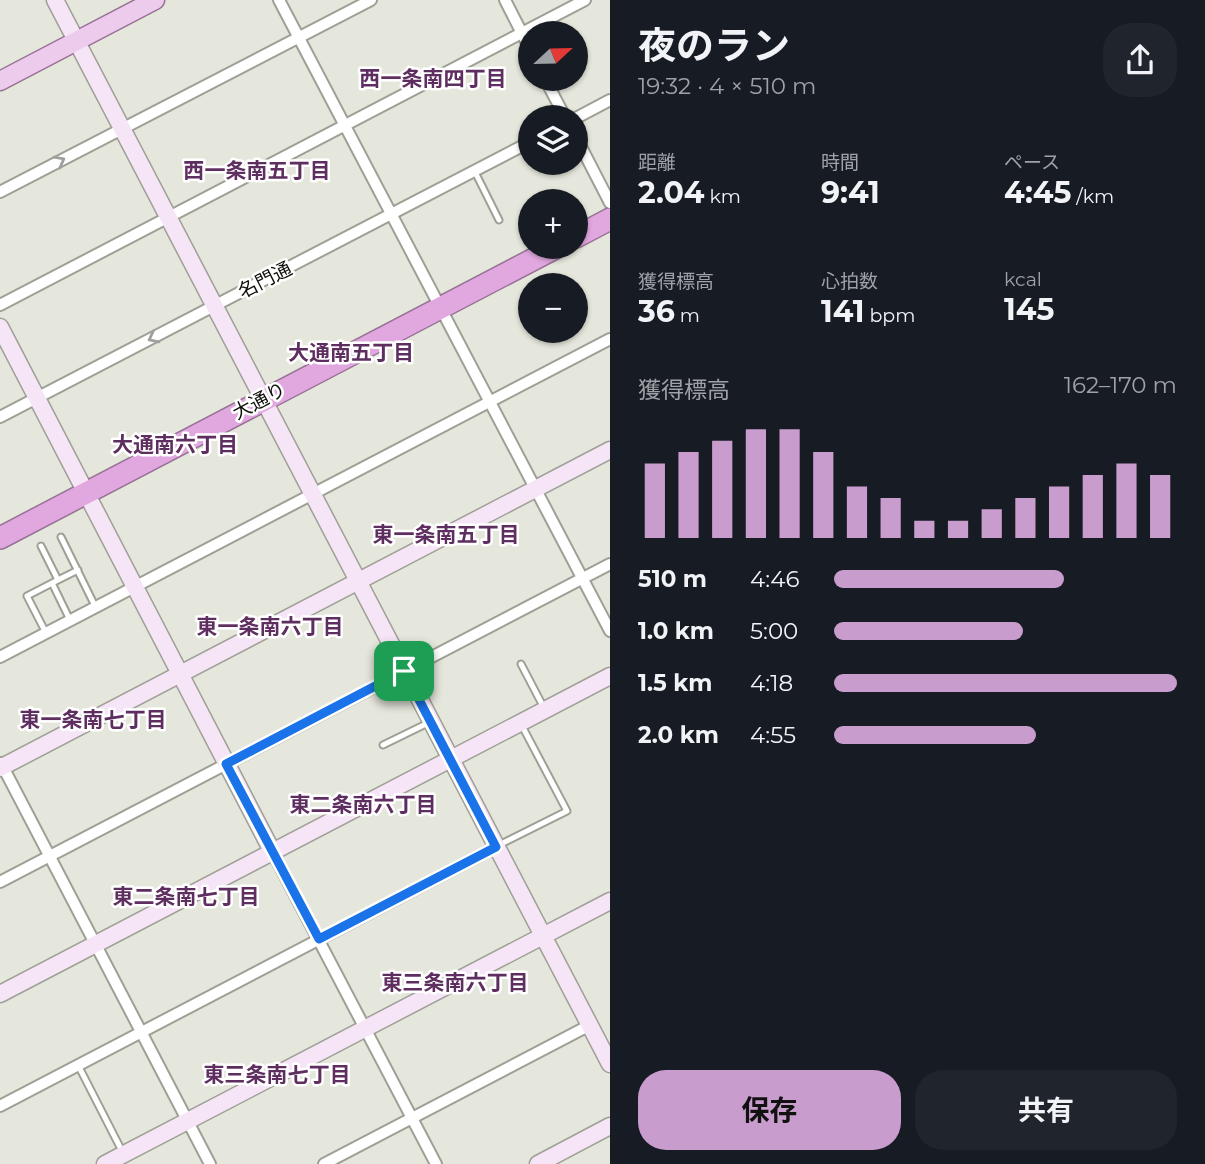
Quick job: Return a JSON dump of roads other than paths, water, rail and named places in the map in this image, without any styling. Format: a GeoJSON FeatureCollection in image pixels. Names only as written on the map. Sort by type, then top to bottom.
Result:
{"type":"FeatureCollection","features":[{"type":"Feature","properties":{"kind":"highway"},"geometry":{"type":"LineString","coordinates":[[588,231],[610,219]]}},
{"type":"Feature","properties":{"kind":"highway","name":"大通り"},"geometry":{"type":"LineString","coordinates":[[0,538],[534,259]]}},
{"type":"Feature","properties":{"kind":"main road"},"geometry":{"type":"LineString","coordinates":[[0,81],[155,0]]}},
{"type":"Feature","properties":{"kind":"street"},"geometry":{"type":"LineString","coordinates":[[55,0],[610,1064]]}},
{"type":"Feature","properties":{"kind":"street"},"geometry":{"type":"LineString","coordinates":[[279,0],[610,631]]}},
{"type":"Feature","properties":{"kind":"street"},"geometry":{"type":"LineString","coordinates":[[0,192],[371,0]]}},
{"type":"Feature","properties":{"kind":"street"},"geometry":{"type":"LineString","coordinates":[[505,0],[518,25]]}},
{"type":"Feature","properties":{"kind":"street"},"geometry":{"type":"LineString","coordinates":[[545,21],[585,0]]}},
{"type":"Feature","properties":{"kind":"street"},"geometry":{"type":"LineString","coordinates":[[0,305],[518,35]]}},
{"type":"Feature","properties":{"kind":"street"},"geometry":{"type":"LineString","coordinates":[[588,112],[610,100]]}},
{"type":"Feature","properties":{"kind":"street","name":"名門通"},"geometry":{"type":"LineString","coordinates":[[0,417],[518,149]]}},
{"type":"Feature","properties":{"kind":"street"},"geometry":{"type":"LineString","coordinates":[[588,160],[610,203]]}},
{"type":"Feature","properties":{"kind":"street"},"geometry":{"type":"LineString","coordinates":[[0,327],[436,1164]]}},
{"type":"Feature","properties":{"kind":"street"},"geometry":{"type":"LineString","coordinates":[[0,657],[610,339]]}},
{"type":"Feature","properties":{"kind":"street"},"geometry":{"type":"LineString","coordinates":[[210,1164],[1,765],[610,450]]}},
{"type":"Feature","properties":{"kind":"street"},"geometry":{"type":"LineString","coordinates":[[0,882],[610,564]]}},
{"type":"Feature","properties":{"kind":"street"},"geometry":{"type":"LineString","coordinates":[[0,994],[610,676]]}},
{"type":"Feature","properties":{"kind":"street"},"geometry":{"type":"LineString","coordinates":[[0,1106],[496,847]]}},
{"type":"Feature","properties":{"kind":"street"},"geometry":{"type":"LineString","coordinates":[[105,1164],[610,901]]}},
{"type":"Feature","properties":{"kind":"street"},"geometry":{"type":"LineString","coordinates":[[324,1164],[590,1025]]}},
{"type":"Feature","properties":{"kind":"street"},"geometry":{"type":"LineString","coordinates":[[538,1164],[610,1126]]}},
{"type":"Feature","properties":{"kind":"lane"},"geometry":{"type":"LineString","coordinates":[[475,172],[499,220]]}},
{"type":"Feature","properties":{"kind":"lane"},"geometry":{"type":"LineString","coordinates":[[61,537],[96,607]]}},
{"type":"Feature","properties":{"kind":"lane"},"geometry":{"type":"LineString","coordinates":[[41,546],[70,620]]}},
{"type":"Feature","properties":{"kind":"lane"},"geometry":{"type":"LineString","coordinates":[[46,633],[27,596],[78,570]]}},
{"type":"Feature","properties":{"kind":"lane"},"geometry":{"type":"LineString","coordinates":[[521,664],[545,710]]}},
{"type":"Feature","properties":{"kind":"lane"},"geometry":{"type":"LineString","coordinates":[[383,746],[430,722]]}},
{"type":"Feature","properties":{"kind":"lane"},"geometry":{"type":"LineString","coordinates":[[496,847],[568,811],[520,723]]}},
{"type":"Feature","properties":{"kind":"lane"},"geometry":{"type":"LineString","coordinates":[[78,1065],[124,1154]]}},
{"type":"Feature","properties":{"kind":"district","name":"西一条南四丁目"},"geometry":{"type":"Point","coordinates":[433,78]}},
{"type":"Feature","properties":{"kind":"district","name":"西一条南五丁目"},"geometry":{"type":"Point","coordinates":[257,170]}},
{"type":"Feature","properties":{"kind":"district","name":"大通南五丁目"},"geometry":{"type":"Point","coordinates":[351,352]}},
{"type":"Feature","properties":{"kind":"district","name":"大通南六丁目"},"geometry":{"type":"Point","coordinates":[175,444]}},
{"type":"Feature","properties":{"kind":"district","name":"東一条南五丁目"},"geometry":{"type":"Point","coordinates":[446,534]}},
{"type":"Feature","properties":{"kind":"district","name":"東一条南六丁目"},"geometry":{"type":"Point","coordinates":[270,626]}},
{"type":"Feature","properties":{"kind":"district","name":"東一条南七丁目"},"geometry":{"type":"Point","coordinates":[93,719]}},
{"type":"Feature","properties":{"kind":"district","name":"東二条南六丁目"},"geometry":{"type":"Point","coordinates":[363,804]}},
{"type":"Feature","properties":{"kind":"district","name":"東二条南七丁目"},"geometry":{"type":"Point","coordinates":[186,896]}},
{"type":"Feature","properties":{"kind":"district","name":"東三条南六丁目"},"geometry":{"type":"Point","coordinates":[455,982]}},
{"type":"Feature","properties":{"kind":"district","name":"東三条南七丁目"},"geometry":{"type":"Point","coordinates":[277,1074]}}]}
